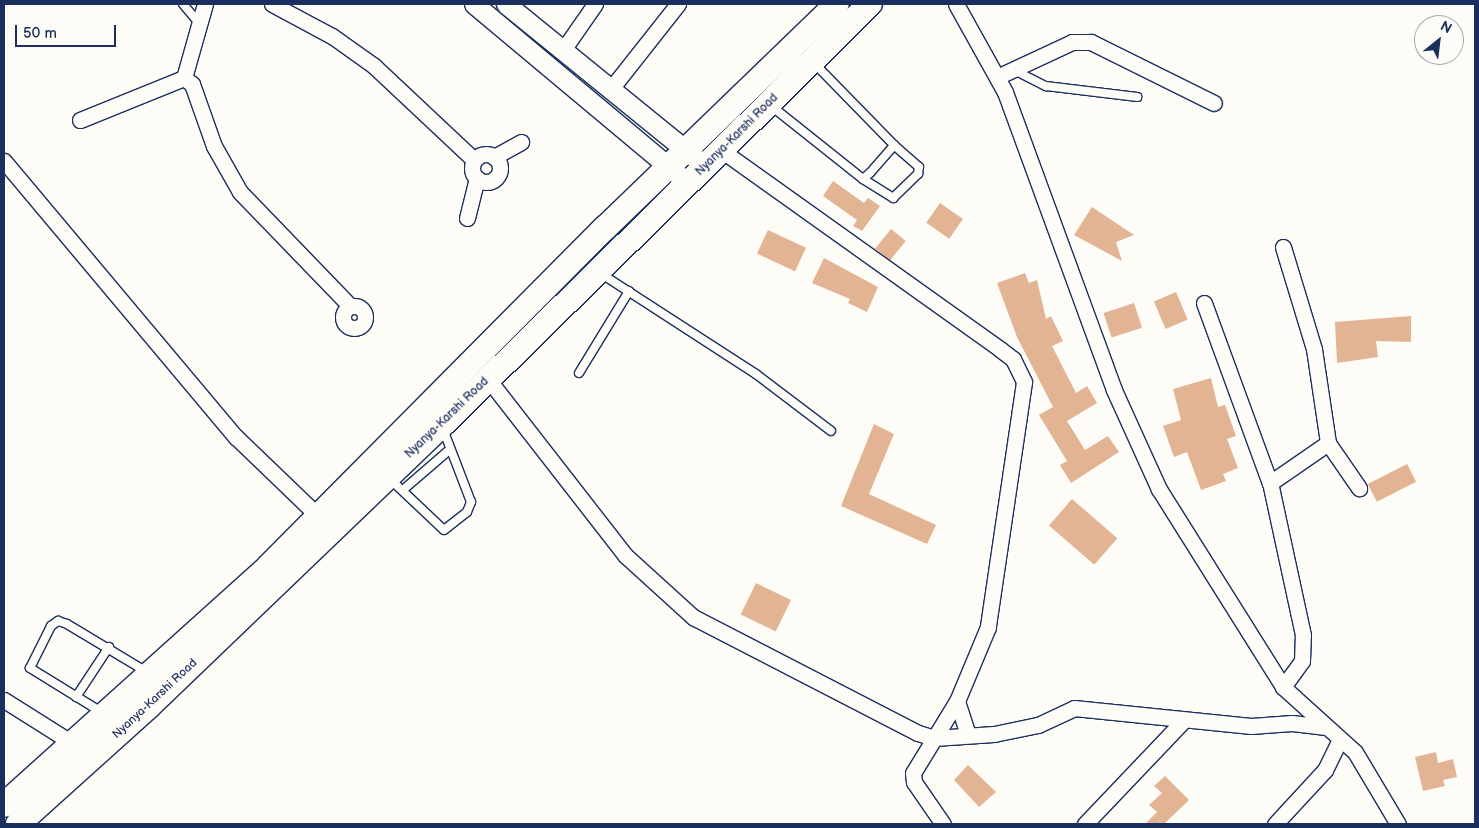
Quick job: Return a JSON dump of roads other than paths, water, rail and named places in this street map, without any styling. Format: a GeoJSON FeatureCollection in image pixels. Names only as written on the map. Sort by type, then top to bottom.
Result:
{"type":"FeatureCollection","features":[{"type":"Feature","properties":{"kind":"main road","name":"Nyanya-Karshi Road"},"geometry":{"type":"LineString","coordinates":[[4,805],[107,715],[318,516],[394,470],[677,159],[837,4]]}},
{"type":"Feature","properties":{"kind":"main road","name":"Nyanya-Karshi Road"},"geometry":{"type":"LineString","coordinates":[[18,824],[149,706],[442,425],[870,4]]}},
{"type":"Feature","properties":{"kind":"street"},"geometry":{"type":"LineString","coordinates":[[184,78],[205,4]]}},
{"type":"Feature","properties":{"kind":"street"},"geometry":{"type":"LineString","coordinates":[[272,4],[332,36],[374,66],[474,160]]}},
{"type":"Feature","properties":{"kind":"street"},"geometry":{"type":"LineString","coordinates":[[474,4],[677,159],[705,166]]}},
{"type":"Feature","properties":{"kind":"street"},"geometry":{"type":"LineString","coordinates":[[506,4],[610,90],[677,159],[688,183]]}},
{"type":"Feature","properties":{"kind":"street"},"geometry":{"type":"LineString","coordinates":[[563,50],[595,4]]}},
{"type":"Feature","properties":{"kind":"street"},"geometry":{"type":"LineString","coordinates":[[610,90],[678,4]]}},
{"type":"Feature","properties":{"kind":"street"},"geometry":{"type":"LineString","coordinates":[[956,4],[997,77],[1060,234],[1114,390],[1159,489],[1283,687],[1360,759],[1398,824]]}},
{"type":"Feature","properties":{"kind":"street"},"geometry":{"type":"LineString","coordinates":[[997,77],[1072,42],[1091,42],[1214,103]]}},
{"type":"Feature","properties":{"kind":"street"},"geometry":{"type":"LineString","coordinates":[[80,120],[184,78]]}},
{"type":"Feature","properties":{"kind":"street"},"geometry":{"type":"LineString","coordinates":[[184,78],[196,92],[214,146],[240,192],[350,306]]}},
{"type":"Feature","properties":{"kind":"street"},"geometry":{"type":"LineString","coordinates":[[467,218],[477,178],[472,169],[474,160],[481,155],[494,157],[520,142]]}},
{"type":"Feature","properties":{"kind":"street"},"geometry":{"type":"LineString","coordinates":[[721,150],[1001,350],[1020,369],[1024,394],[988,627],[957,701],[913,773],[914,782],[942,824]]}},
{"type":"Feature","properties":{"kind":"street"},"geometry":{"type":"LineString","coordinates":[[477,178],[489,181],[496,177],[500,169],[494,157]]}},
{"type":"Feature","properties":{"kind":"street"},"geometry":{"type":"LineString","coordinates":[[4,161],[236,437],[318,516]]}},
{"type":"Feature","properties":{"kind":"street"},"geometry":{"type":"LineString","coordinates":[[1283,247],[1314,349],[1328,443],[1359,488]]}},
{"type":"Feature","properties":{"kind":"street"},"geometry":{"type":"LineString","coordinates":[[1204,304],[1270,484],[1303,635],[1302,661],[1283,687]]}},
{"type":"Feature","properties":{"kind":"street"},"geometry":{"type":"LineString","coordinates":[[488,379],[626,556],[693,617],[934,738],[1017,730],[1074,708],[1184,720],[1324,727]]}},
{"type":"Feature","properties":{"kind":"street"},"geometry":{"type":"LineString","coordinates":[[1270,484],[1328,443]]}},
{"type":"Feature","properties":{"kind":"street"},"geometry":{"type":"LineString","coordinates":[[4,700],[74,744]]}},
{"type":"Feature","properties":{"kind":"street"},"geometry":{"type":"LineString","coordinates":[[957,701],[968,735]]}},
{"type":"Feature","properties":{"kind":"street"},"geometry":{"type":"LineString","coordinates":[[1085,824],[1184,720]]}},
{"type":"Feature","properties":{"kind":"street"},"geometry":{"type":"LineString","coordinates":[[1275,824],[1325,770],[1340,740]]}},
{"type":"Feature","properties":{"kind":"lane"},"geometry":{"type":"LineString","coordinates":[[184,4],[200,24]]}},
{"type":"Feature","properties":{"kind":"lane"},"geometry":{"type":"LineString","coordinates":[[769,104],[862,179],[894,198],[918,174],[919,167],[894,145],[812,61]]}},
{"type":"Feature","properties":{"kind":"lane"},"geometry":{"type":"LineString","coordinates":[[1012,70],[1046,86],[1136,97]]}},
{"type":"Feature","properties":{"kind":"lane"},"geometry":{"type":"LineString","coordinates":[[862,179],[894,145]]}},
{"type":"Feature","properties":{"kind":"lane"},"geometry":{"type":"LineString","coordinates":[[598,272],[756,374],[831,431]]}},
{"type":"Feature","properties":{"kind":"lane"},"geometry":{"type":"LineString","coordinates":[[580,373],[629,291]]}},
{"type":"Feature","properties":{"kind":"lane"},"geometry":{"type":"LineString","coordinates":[[442,425],[448,451],[471,502],[467,512],[444,530],[394,470],[448,451]]}},
{"type":"Feature","properties":{"kind":"lane"},"geometry":{"type":"LineString","coordinates":[[107,715],[30,668],[51,626],[58,621],[67,624],[109,647],[151,674]]}},
{"type":"Feature","properties":{"kind":"lane"},"geometry":{"type":"LineString","coordinates":[[76,697],[109,647]]}}]}
